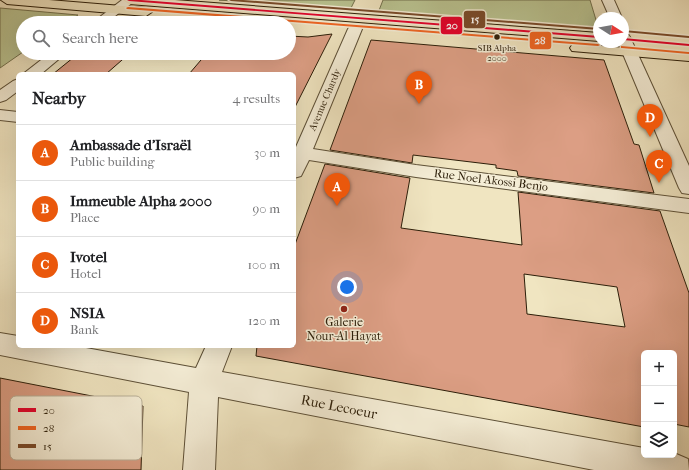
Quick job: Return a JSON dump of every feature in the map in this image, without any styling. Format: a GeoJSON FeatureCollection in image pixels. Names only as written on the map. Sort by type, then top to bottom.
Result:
{"type":"FeatureCollection","features":[{"type":"Feature","properties":{"kind":"main road"},"geometry":{"type":"LineString","coordinates":[[7,0],[200,16]]}},
{"type":"Feature","properties":{"kind":"main road"},"geometry":{"type":"LineString","coordinates":[[129,0],[593,37]]}},
{"type":"Feature","properties":{"kind":"main road"},"geometry":{"type":"LineString","coordinates":[[296,24],[355,29],[593,40]]}},
{"type":"Feature","properties":{"kind":"main road"},"geometry":{"type":"LineString","coordinates":[[629,42],[689,45]]}},
{"type":"Feature","properties":{"kind":"main road"},"geometry":{"type":"LineString","coordinates":[[629,43],[689,57]]}},
{"type":"Feature","properties":{"kind":"street"},"geometry":{"type":"LineString","coordinates":[[107,16],[129,0]]}},
{"type":"Feature","properties":{"kind":"street"},"geometry":{"type":"LineString","coordinates":[[608,0],[613,12]]}},
{"type":"Feature","properties":{"kind":"street","name":"Avenue Chardy"},"geometry":{"type":"LineString","coordinates":[[298,153],[355,29]]}},
{"type":"Feature","properties":{"kind":"street"},"geometry":{"type":"LineString","coordinates":[[628,48],[689,188]]}},
{"type":"Feature","properties":{"kind":"street"},"geometry":{"type":"LineString","coordinates":[[34,72],[50,60]]}},
{"type":"Feature","properties":{"kind":"street"},"geometry":{"type":"LineString","coordinates":[[0,97],[16,85]]}},
{"type":"Feature","properties":{"kind":"street"},"geometry":{"type":"LineString","coordinates":[[0,115],[16,117]]}},
{"type":"Feature","properties":{"kind":"street","name":"Rue Noel Akossi Benjo"},"geometry":{"type":"LineString","coordinates":[[298,153],[416,171],[689,206]]}},
{"type":"Feature","properties":{"kind":"street","name":"Rue Lecoeur"},"geometry":{"type":"LineString","coordinates":[[0,344],[16,347]]}},
{"type":"Feature","properties":{"kind":"street","name":"Rue Lecoeur"},"geometry":{"type":"LineString","coordinates":[[22,348],[677,470]]}},
{"type":"Feature","properties":{"kind":"street"},"geometry":{"type":"LineString","coordinates":[[199,470],[204,381],[218,348]]}},
{"type":"Feature","properties":{"kind":"green space"},"geometry":{"type":"Polygon","coordinates":[[[219,0],[355,0],[350,10],[219,0]]]}},
{"type":"Feature","properties":{"kind":"green space"},"geometry":{"type":"Polygon","coordinates":[[[383,0],[590,0],[594,12],[593,30],[378,13],[383,0]]]}},
{"type":"Feature","properties":{"kind":"green space"},"geometry":{"type":"Polygon","coordinates":[[[0,8],[78,15],[16,16],[16,57],[0,68],[0,8]]]}},
{"type":"Feature","properties":{"kind":"building"},"geometry":{"type":"Polygon","coordinates":[[[332,34],[296,105],[296,72],[191,72],[201,60],[296,60],[296,36],[308,37],[332,34]]]}},
{"type":"Feature","properties":{"kind":"building"},"geometry":{"type":"Polygon","coordinates":[[[371,40],[604,60],[634,144],[639,145],[654,193],[518,176],[517,171],[496,168],[496,165],[413,155],[412,163],[330,150],[371,40]]]}},
{"type":"Feature","properties":{"kind":"building"},"geometry":{"type":"Polygon","coordinates":[[[70,60],[122,60],[108,72],[55,72],[70,60]]]}},
{"type":"Feature","properties":{"kind":"building"},"geometry":{"type":"Polygon","coordinates":[[[325,164],[410,178],[401,228],[522,245],[518,192],[660,211],[689,293],[689,427],[677,425],[677,350],[641,350],[641,426],[256,356],[257,348],[296,348],[296,242],[325,164]],[[524,274],[527,314],[625,327],[617,287],[524,274]]]}},
{"type":"Feature","properties":{"kind":"building"},"geometry":{"type":"Polygon","coordinates":[[[0,378],[92,396],[10,396],[10,460],[141,460],[141,470],[0,470],[0,378]]]}},
{"type":"Feature","properties":{"kind":"building"},"geometry":{"type":"Polygon","coordinates":[[[142,406],[143,406],[142,438],[142,406]]]}},
{"type":"Feature","properties":{"kind":"transit line","name":"20"},"geometry":{"type":"LineString","coordinates":[[129,0],[593,37]]}},
{"type":"Feature","properties":{"kind":"transit line","name":"15"},"geometry":{"type":"LineString","coordinates":[[231,0],[593,29]]}},
{"type":"Feature","properties":{"kind":"transit line","name":"28"},"geometry":{"type":"LineString","coordinates":[[128,8],[230,16]]}},
{"type":"Feature","properties":{"kind":"transit line","name":"28"},"geometry":{"type":"LineString","coordinates":[[296,21],[593,45]]}},
{"type":"Feature","properties":{"kind":"transit line","name":"15"},"geometry":{"type":"LineString","coordinates":[[629,31],[689,37]]}},
{"type":"Feature","properties":{"kind":"transit line","name":"20"},"geometry":{"type":"LineString","coordinates":[[629,40],[689,45]]}},
{"type":"Feature","properties":{"kind":"transit line","name":"28"},"geometry":{"type":"LineString","coordinates":[[629,48],[688,53]]}},
{"type":"Feature","properties":{"kind":"place","name":"SIB Alpha 2000"},"geometry":{"type":"Point","coordinates":[497,37]}},
{"type":"Feature","properties":{"kind":"place","name":"Immeuble Alpha 2000"},"geometry":{"type":"Point","coordinates":[419,104]}},
{"type":"Feature","properties":{"kind":"place","name":"NSIA"},"geometry":{"type":"Point","coordinates":[650,137]}},
{"type":"Feature","properties":{"kind":"place","name":"Ivotel"},"geometry":{"type":"Point","coordinates":[659,183]}},
{"type":"Feature","properties":{"kind":"place","name":"Ambassade d'Israël"},"geometry":{"type":"Point","coordinates":[337,206]}},
{"type":"Feature","properties":{"kind":"place","name":"Galerie Nour-Al Hayat"},"geometry":{"type":"Point","coordinates":[344,309]}}]}
